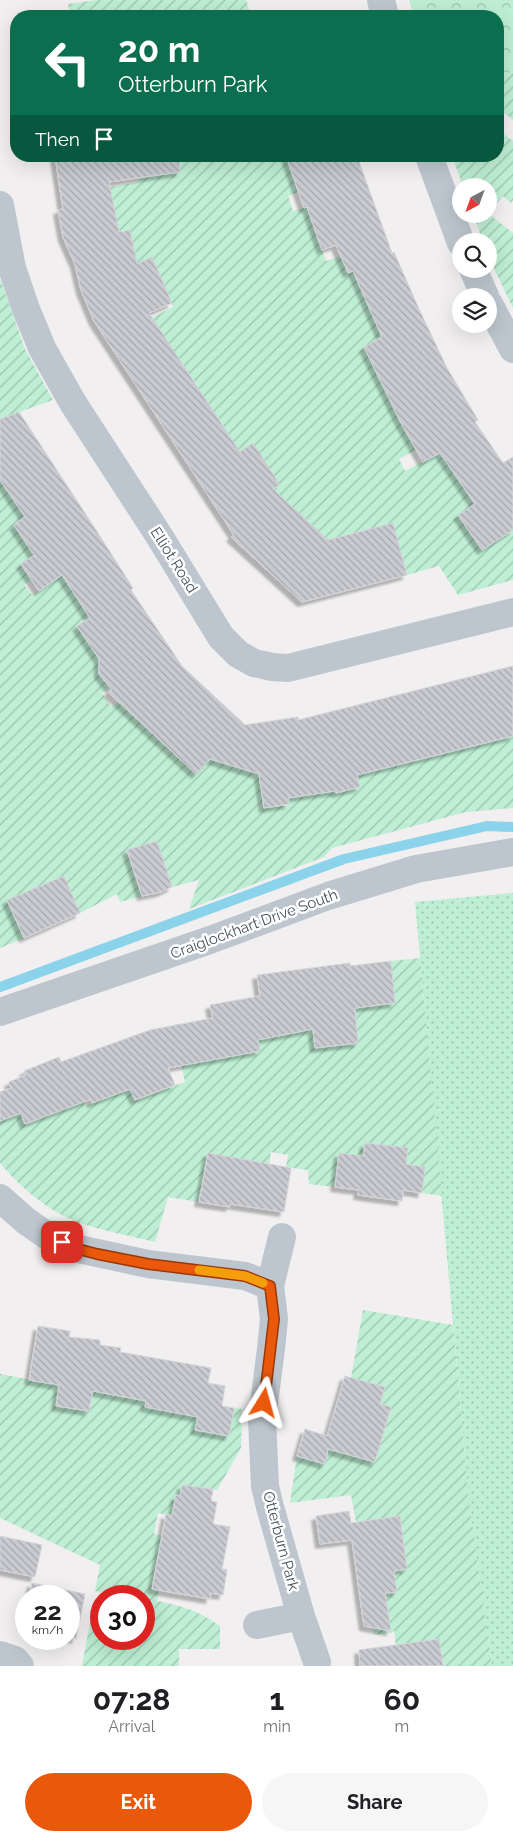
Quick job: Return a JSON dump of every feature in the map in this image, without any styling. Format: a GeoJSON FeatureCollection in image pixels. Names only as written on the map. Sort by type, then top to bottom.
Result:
{"type":"FeatureCollection","features":[{"type":"Feature","properties":{"kind":"street"},"geometry":{"type":"LineString","coordinates":[[431,162],[457,233]]}},
{"type":"Feature","properties":{"kind":"street","name":"Elliot Road"},"geometry":{"type":"LineString","coordinates":[[0,205],[12,268],[42,348],[73,403],[158,534],[221,637],[238,654],[254,663],[272,668],[288,668],[513,612]]}},
{"type":"Feature","properties":{"kind":"street"},"geometry":{"type":"LineString","coordinates":[[497,319],[513,349]]}},
{"type":"Feature","properties":{"kind":"street","name":"Craiglockhart Drive South"},"geometry":{"type":"LineString","coordinates":[[0,1012],[210,940],[328,896],[416,869],[513,852]]}},
{"type":"Feature","properties":{"kind":"street"},"geometry":{"type":"LineString","coordinates":[[0,1198],[26,1221],[50,1237],[74,1248],[148,1264],[245,1276],[270,1286]]}},
{"type":"Feature","properties":{"kind":"street","name":"Otterburn Park"},"geometry":{"type":"LineString","coordinates":[[282,1237],[270,1286],[274,1319],[262,1419],[266,1486],[270,1507],[301,1616],[317,1662]]}},
{"type":"Feature","properties":{"kind":"street"},"geometry":{"type":"LineString","coordinates":[[256,1625],[301,1616]]}},
{"type":"Feature","properties":{"kind":"street"},"geometry":{"type":"LineString","coordinates":[[0,1655],[15,1660],[20,1666]]}},
{"type":"Feature","properties":{"kind":"green space"},"geometry":{"type":"Polygon","coordinates":[[[96,0],[246,0],[249,10],[69,10],[68,4],[96,0]]]}},
{"type":"Feature","properties":{"kind":"green space"},"geometry":{"type":"Polygon","coordinates":[[[409,0],[513,0],[513,73],[504,72],[504,10],[412,10],[409,0]]]}},
{"type":"Feature","properties":{"kind":"green space"},"geometry":{"type":"Polygon","coordinates":[[[504,72],[513,73],[513,120],[504,113],[504,72]]]}},
{"type":"Feature","properties":{"kind":"green space"},"geometry":{"type":"Polygon","coordinates":[[[504,134],[513,141],[513,200],[511,203],[503,196],[498,202],[498,178],[460,178],[454,162],[504,162],[504,134]]]}},
{"type":"Feature","properties":{"kind":"green space"},"geometry":{"type":"Polygon","coordinates":[[[136,162],[288,162],[298,192],[288,196],[293,211],[325,201],[313,225],[326,261],[341,256],[348,272],[353,271],[382,337],[364,347],[383,386],[442,358],[455,382],[416,404],[403,428],[411,441],[421,436],[426,444],[399,459],[405,471],[481,431],[496,453],[477,465],[484,476],[464,489],[474,504],[459,515],[482,550],[513,530],[513,580],[458,595],[439,566],[407,575],[393,523],[346,535],[331,547],[250,520],[234,535],[225,521],[280,485],[253,444],[216,468],[198,390],[158,327],[137,325],[173,307],[152,258],[107,276],[135,253],[130,230],[119,231],[112,199],[85,191],[139,182],[136,162]]]}},
{"type":"Feature","properties":{"kind":"green space"},"geometry":{"type":"Polygon","coordinates":[[[498,221],[513,233],[513,308],[497,275],[497,233],[480,233],[476,223],[497,223],[498,221]]]}},
{"type":"Feature","properties":{"kind":"green space"},"geometry":{"type":"Polygon","coordinates":[[[0,278],[25,349],[53,400],[0,419],[0,278]]]}},
{"type":"Feature","properties":{"kind":"green space"},"geometry":{"type":"Polygon","coordinates":[[[59,472],[61,476],[38,491],[46,503],[14,525],[23,539],[34,532],[45,548],[21,564],[31,580],[24,585],[32,595],[62,575],[89,617],[77,626],[125,677],[102,693],[111,707],[136,690],[238,729],[253,730],[265,808],[289,805],[286,789],[333,781],[336,793],[360,787],[357,775],[451,752],[453,717],[461,749],[495,741],[513,715],[513,808],[466,812],[332,848],[324,857],[189,909],[199,880],[172,887],[157,841],[127,851],[142,896],[120,902],[117,894],[80,913],[64,876],[8,900],[24,938],[0,948],[0,480],[14,501],[59,472]]]}},
{"type":"Feature","properties":{"kind":"green space"},"geometry":{"type":"Polygon","coordinates":[[[513,893],[513,1666],[492,1666],[469,1501],[415,902],[513,893]]]}},
{"type":"Feature","properties":{"kind":"green space"},"geometry":{"type":"Polygon","coordinates":[[[420,958],[442,1196],[422,1193],[425,1167],[406,1164],[408,1148],[365,1143],[363,1156],[339,1153],[335,1187],[309,1184],[308,1170],[286,1167],[288,1155],[271,1152],[269,1164],[208,1153],[199,1202],[168,1197],[155,1242],[80,1223],[57,1212],[36,1198],[0,1163],[0,1121],[21,1113],[26,1124],[84,1101],[85,1106],[130,1089],[135,1100],[185,1082],[172,1025],[183,1024],[191,1063],[258,1040],[310,998],[315,1048],[358,1043],[355,1008],[395,1003],[391,961],[420,958]]]}},
{"type":"Feature","properties":{"kind":"green space"},"geometry":{"type":"Polygon","coordinates":[[[363,1310],[453,1325],[469,1501],[492,1666],[443,1666],[439,1639],[396,1645],[394,1630],[391,1633],[374,1635],[368,1596],[397,1592],[394,1571],[407,1569],[400,1516],[356,1522],[351,1495],[290,1503],[297,1456],[324,1464],[332,1437],[342,1453],[375,1462],[391,1407],[380,1404],[385,1387],[351,1378],[363,1310]]]}},
{"type":"Feature","properties":{"kind":"green space"},"geometry":{"type":"Polygon","coordinates":[[[133,1373],[150,1377],[145,1407],[198,1417],[196,1430],[229,1436],[234,1408],[242,1409],[241,1448],[217,1490],[183,1485],[181,1496],[176,1495],[172,1516],[158,1513],[154,1534],[162,1536],[154,1575],[161,1577],[157,1601],[190,1610],[205,1616],[220,1626],[220,1649],[179,1649],[179,1666],[82,1666],[90,1622],[90,1650],[155,1650],[155,1585],[96,1585],[100,1565],[0,1518],[0,1374],[59,1385],[56,1406],[89,1411],[93,1391],[128,1398],[133,1373]]]}},
{"type":"Feature","properties":{"kind":"building"},"geometry":{"type":"Polygon","coordinates":[[[56,162],[179,162],[180,172],[109,182],[119,232],[130,230],[137,264],[152,257],[172,303],[149,313],[240,452],[253,443],[280,485],[273,489],[328,540],[393,523],[407,575],[302,602],[231,537],[234,535],[94,321],[81,290],[75,264],[63,237],[58,210],[63,209],[56,162]]]}},
{"type":"Feature","properties":{"kind":"building"},"geometry":{"type":"Polygon","coordinates":[[[288,162],[359,162],[392,253],[394,252],[447,368],[478,420],[475,422],[503,463],[513,457],[513,530],[482,550],[458,515],[475,504],[440,453],[423,462],[401,423],[364,347],[382,337],[353,271],[348,273],[336,245],[322,250],[307,207],[304,208],[288,162]]]}},
{"type":"Feature","properties":{"kind":"building"},"geometry":{"type":"Polygon","coordinates":[[[19,412],[133,588],[131,590],[182,666],[245,725],[298,717],[298,720],[513,666],[513,736],[357,775],[360,787],[336,793],[335,791],[288,798],[289,804],[264,808],[259,774],[210,759],[196,774],[108,692],[112,690],[99,674],[99,659],[77,626],[90,618],[62,575],[39,591],[21,564],[34,555],[14,525],[25,517],[0,480],[0,419],[19,412]]]}},
{"type":"Feature","properties":{"kind":"building"},"geometry":{"type":"Polygon","coordinates":[[[157,841],[172,887],[161,892],[142,896],[127,850],[157,841]]]}},
{"type":"Feature","properties":{"kind":"building"},"geometry":{"type":"Polygon","coordinates":[[[64,876],[80,913],[24,938],[7,900],[64,876]]]}},
{"type":"Feature","properties":{"kind":"building"},"geometry":{"type":"Polygon","coordinates":[[[391,961],[395,1003],[355,1008],[358,1043],[315,1048],[313,1029],[258,1040],[260,1051],[168,1068],[175,1085],[135,1100],[130,1089],[92,1103],[91,1099],[25,1124],[21,1113],[0,1121],[0,1092],[11,1088],[9,1082],[26,1075],[24,1071],[59,1057],[61,1062],[150,1030],[213,1018],[210,1005],[260,996],[257,975],[350,963],[350,966],[391,961]]]}},
{"type":"Feature","properties":{"kind":"building"},"geometry":{"type":"Polygon","coordinates":[[[365,1143],[408,1148],[406,1164],[425,1167],[422,1193],[403,1190],[402,1201],[358,1195],[359,1190],[335,1187],[339,1153],[363,1156],[365,1143]]]}},
{"type":"Feature","properties":{"kind":"building"},"geometry":{"type":"Polygon","coordinates":[[[208,1153],[291,1168],[284,1212],[230,1204],[230,1207],[199,1202],[208,1153]]]}},
{"type":"Feature","properties":{"kind":"building"},"geometry":{"type":"Polygon","coordinates":[[[38,1326],[70,1331],[69,1337],[100,1340],[100,1345],[121,1348],[120,1352],[211,1368],[208,1383],[225,1386],[222,1406],[234,1408],[229,1436],[195,1430],[198,1417],[145,1407],[146,1401],[93,1391],[89,1411],[56,1406],[59,1385],[29,1380],[38,1326]]]}},
{"type":"Feature","properties":{"kind":"building"},"geometry":{"type":"Polygon","coordinates":[[[345,1376],[385,1387],[380,1404],[391,1407],[375,1462],[328,1449],[325,1464],[297,1456],[305,1429],[327,1436],[345,1376]]]}},
{"type":"Feature","properties":{"kind":"building"},"geometry":{"type":"Polygon","coordinates":[[[182,1485],[213,1489],[211,1501],[217,1502],[213,1524],[230,1527],[222,1569],[227,1570],[223,1595],[211,1593],[210,1599],[155,1590],[155,1585],[153,1585],[166,1514],[172,1516],[176,1495],[180,1496],[182,1485]]]}},
{"type":"Feature","properties":{"kind":"building"},"geometry":{"type":"Polygon","coordinates":[[[349,1511],[351,1523],[400,1516],[407,1569],[394,1571],[397,1592],[385,1593],[391,1631],[364,1626],[352,1540],[320,1544],[316,1516],[349,1511]]]}},
{"type":"Feature","properties":{"kind":"building"},"geometry":{"type":"Polygon","coordinates":[[[0,1536],[42,1545],[35,1577],[0,1570],[0,1536]]]}},
{"type":"Feature","properties":{"kind":"building"},"geometry":{"type":"Polygon","coordinates":[[[80,1593],[85,1594],[80,1619],[80,1593]]]}},
{"type":"Feature","properties":{"kind":"building"},"geometry":{"type":"Polygon","coordinates":[[[439,1639],[443,1666],[360,1666],[359,1650],[439,1639]]]}},
{"type":"Feature","properties":{"kind":"waterway"},"geometry":{"type":"LineString","coordinates":[[0,987],[344,859],[487,826],[513,827]]}},
{"type":"Feature","properties":{"kind":"slow traffic"},"geometry":{"type":"LineString","coordinates":[[199,1270],[245,1276],[263,1283]]}},
{"type":"Feature","properties":{"kind":"route"},"geometry":{"type":"LineString","coordinates":[[62,1242],[74,1248],[97,1254],[148,1264],[245,1276],[270,1286],[274,1319],[264,1403]]}}]}
